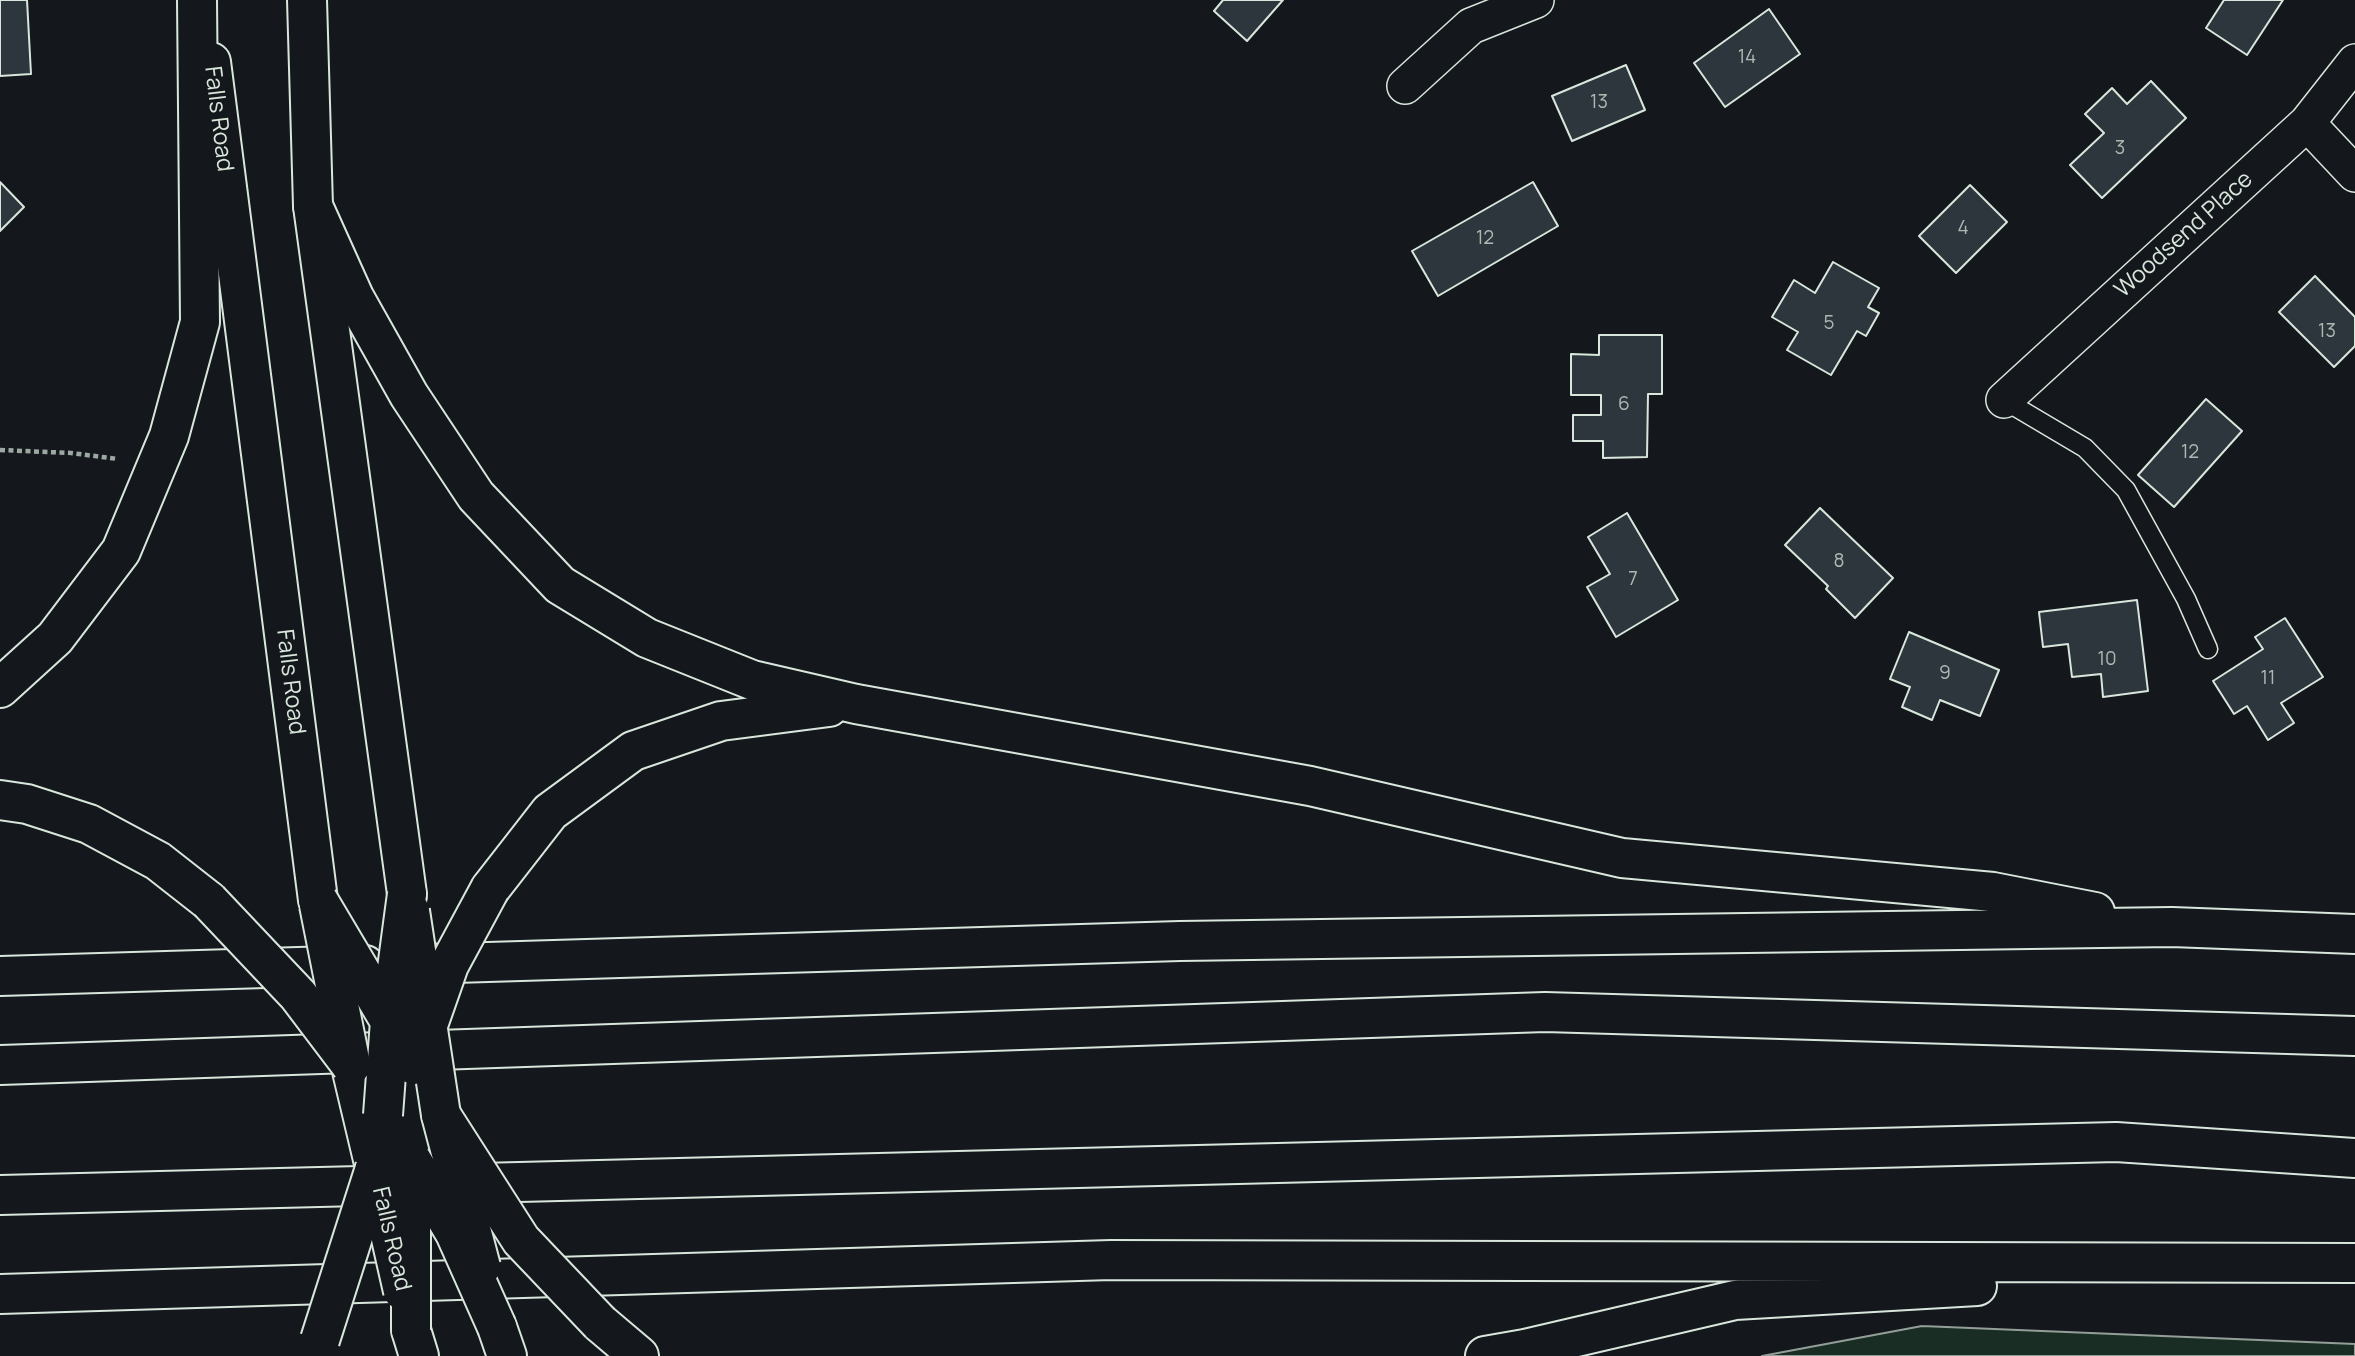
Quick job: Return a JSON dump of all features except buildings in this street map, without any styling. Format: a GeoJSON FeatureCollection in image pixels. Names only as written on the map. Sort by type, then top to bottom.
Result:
{"type":"FeatureCollection","features":[{"type":"Feature","properties":{"kind":"main road"},"geometry":{"type":"LineString","coordinates":[[0,688],[55,638],[121,551],[169,436],[200,322],[197,0]]}},
{"type":"Feature","properties":{"kind":"main road","name":"Falls Road"},"geometry":{"type":"LineString","coordinates":[[203,0],[318,900],[351,1065],[393,1163]]}},
{"type":"Feature","properties":{"kind":"main road"},"geometry":{"type":"LineString","coordinates":[[307,0],[313,206],[407,894],[409,1024],[414,1065],[393,1163],[314,1348]]}},
{"type":"Feature","properties":{"kind":"main road"},"geometry":{"type":"LineString","coordinates":[[313,206],[354,298],[410,395],[476,496],[560,585],[647,638],[752,680],[856,704],[1310,786],[1622,858],[1993,892],[2172,928]]}},
{"type":"Feature","properties":{"kind":"main road"},"geometry":{"type":"LineString","coordinates":[[383,1115],[409,1024],[449,965],[489,889],[550,812],[633,751],[721,721],[856,704]]}},
{"type":"Feature","properties":{"kind":"main road"},"geometry":{"type":"LineString","coordinates":[[0,800],[27,804],[89,824],[158,860],[209,901],[298,995],[351,1065],[383,1115],[393,1163],[415,1343]]}},
{"type":"Feature","properties":{"kind":"main road"},"geometry":{"type":"LineString","coordinates":[[318,900],[409,1024],[441,1115],[502,1341]]}},
{"type":"Feature","properties":{"kind":"main road"},"geometry":{"type":"LineString","coordinates":[[0,976],[1180,941],[2172,928],[2355,934]]}},
{"type":"Feature","properties":{"kind":"main road"},"geometry":{"type":"LineString","coordinates":[[0,1065],[1545,1012],[2355,1036]]}},
{"type":"Feature","properties":{"kind":"main road"},"geometry":{"type":"LineString","coordinates":[[414,1065],[441,1115],[521,1240],[600,1323],[639,1356]]}},
{"type":"Feature","properties":{"kind":"main road"},"geometry":{"type":"LineString","coordinates":[[0,1195],[2116,1142],[2355,1158]]}},
{"type":"Feature","properties":{"kind":"main road"},"geometry":{"type":"LineString","coordinates":[[393,1163],[455,1234],[502,1341]]}},
{"type":"Feature","properties":{"kind":"main road"},"geometry":{"type":"LineString","coordinates":[[0,1294],[1111,1260],[2355,1263]]}},
{"type":"Feature","properties":{"kind":"main road"},"geometry":{"type":"LineString","coordinates":[[1485,1356],[1735,1300],[2355,1263]]}},
{"type":"Feature","properties":{"kind":"street"},"geometry":{"type":"LineString","coordinates":[[1405,86],[1471,26],[1536,0]]}},
{"type":"Feature","properties":{"kind":"street","name":"Woodsend Place"},"geometry":{"type":"LineString","coordinates":[[2004,400],[2307,123],[2355,62]]}},
{"type":"Feature","properties":{"kind":"street"},"geometry":{"type":"LineString","coordinates":[[2307,123],[2355,174]]}},
{"type":"Feature","properties":{"kind":"lane"},"geometry":{"type":"LineString","coordinates":[[2004,400],[2085,448],[2126,491],[2186,599],[2208,649]]}},
{"type":"Feature","properties":{"kind":"path"},"geometry":{"type":"LineString","coordinates":[[0,450],[71,453],[125,460]]}},
{"type":"Feature","properties":{"kind":"green space"},"geometry":{"type":"Polygon","coordinates":[[[1922,1326],[2355,1344],[2355,1356],[1762,1356],[1922,1326]]]}}]}
